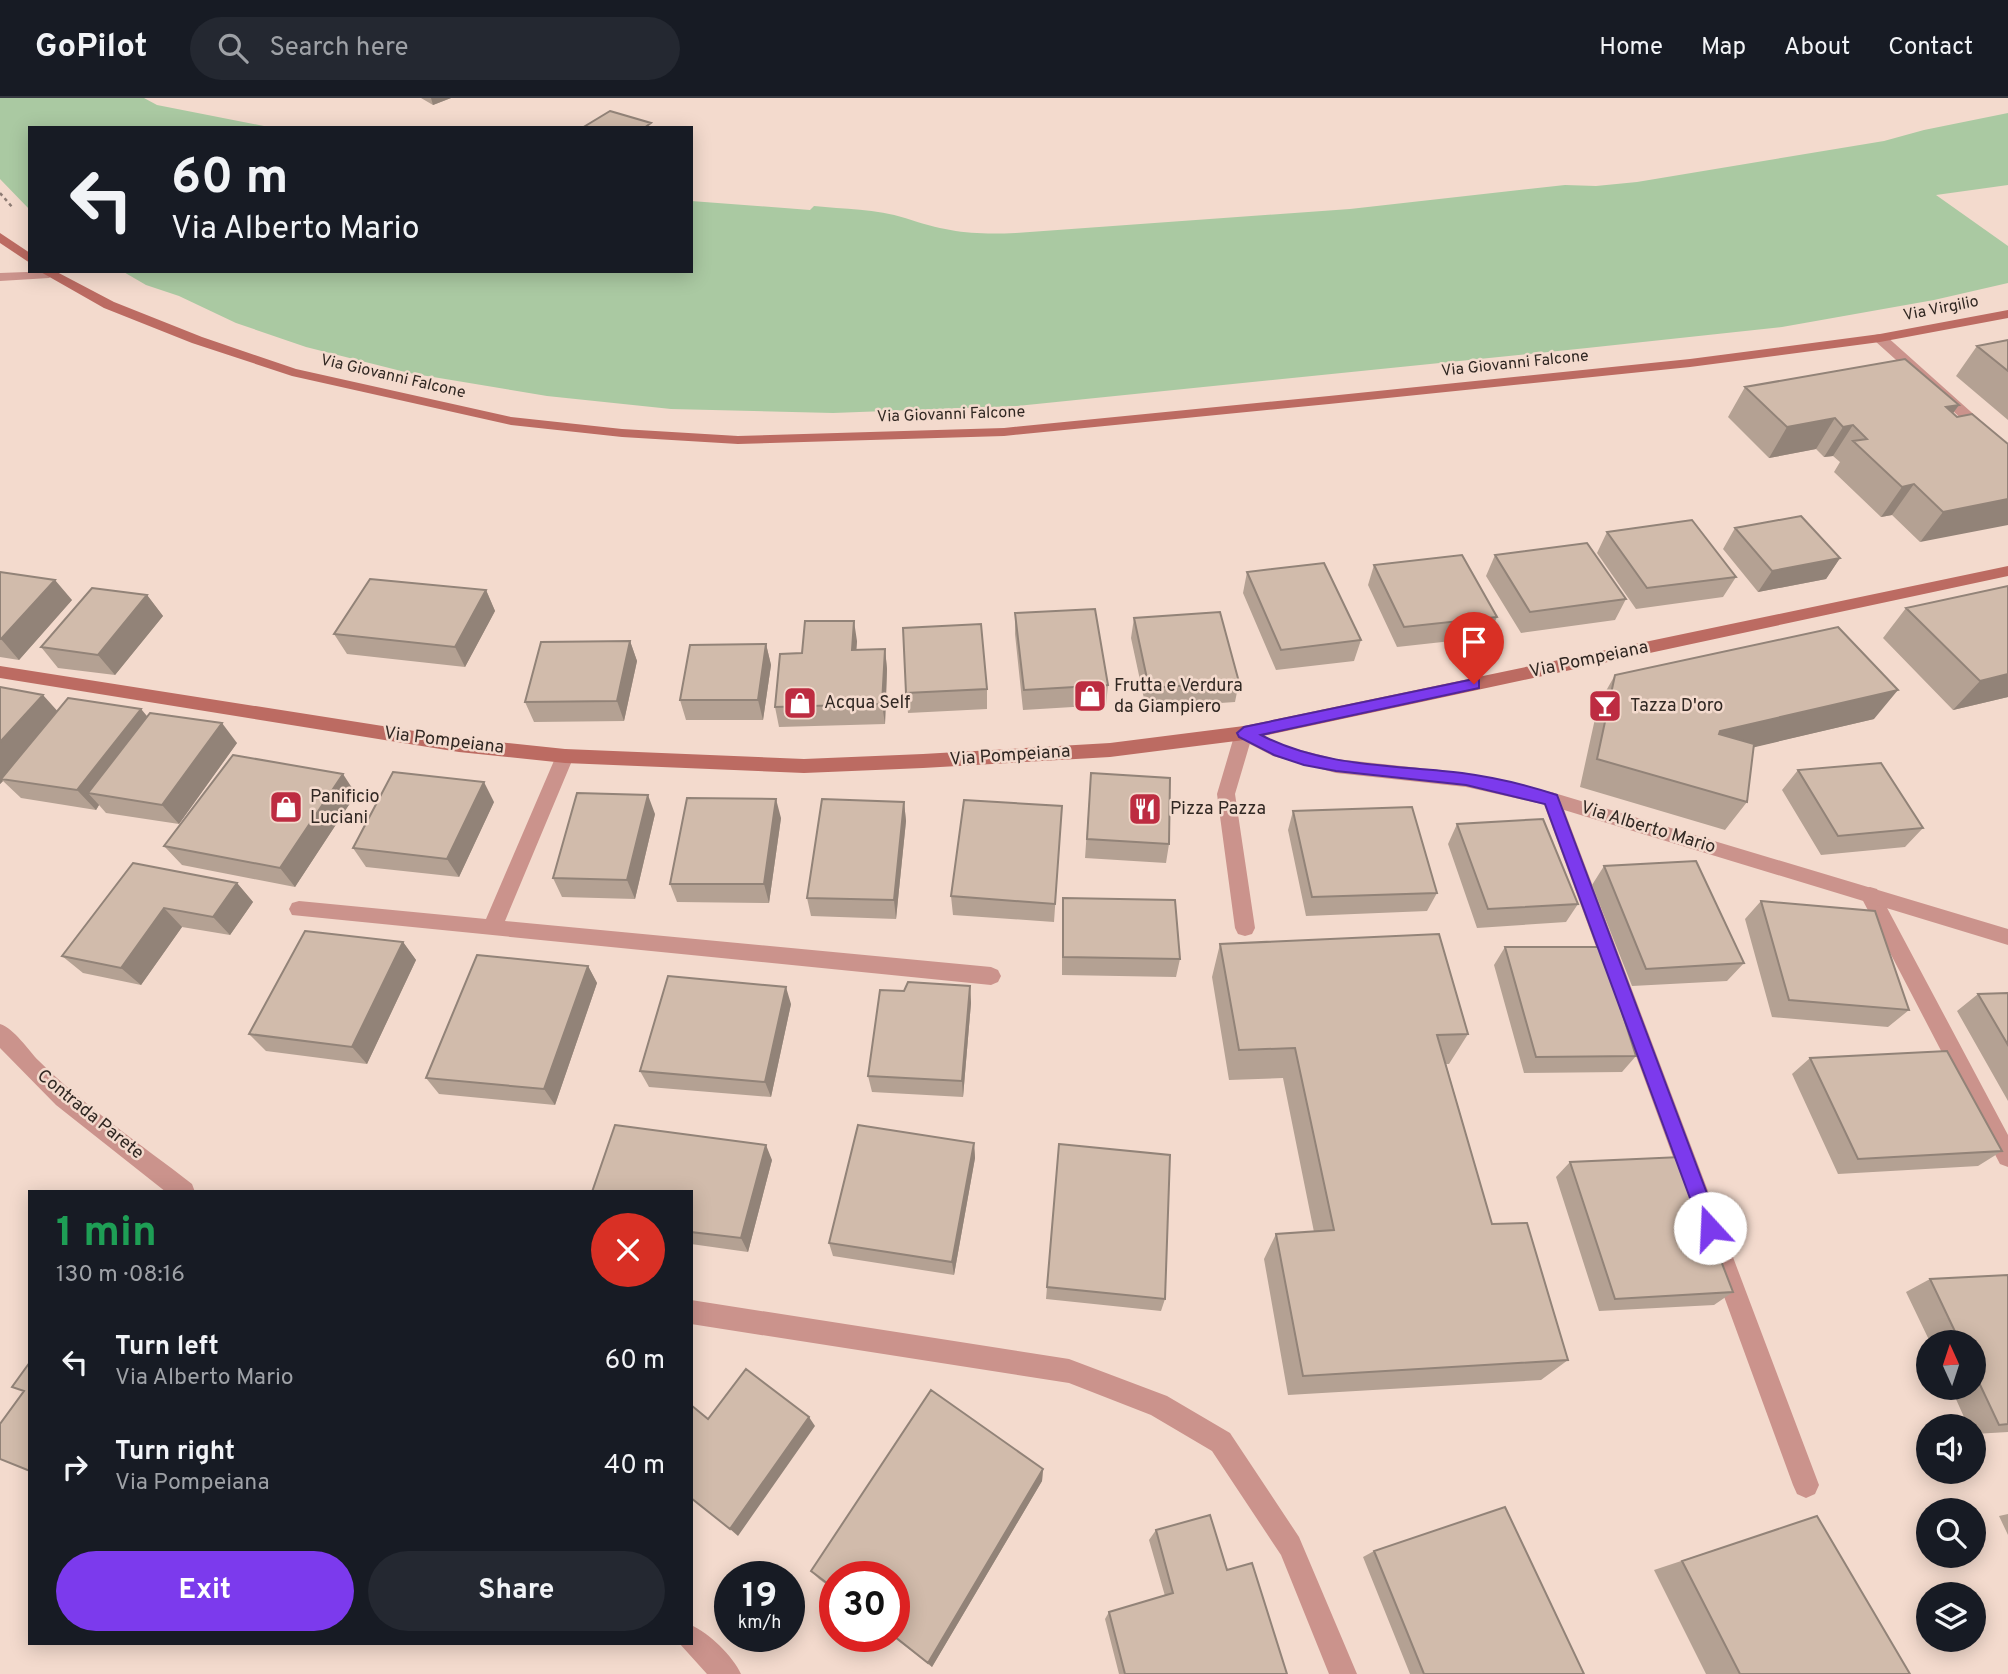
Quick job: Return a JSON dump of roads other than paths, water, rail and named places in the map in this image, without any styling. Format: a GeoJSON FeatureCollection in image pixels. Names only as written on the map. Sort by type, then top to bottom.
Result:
{"type":"FeatureCollection","features":[{"type":"Feature","properties":{"kind":"main road"},"geometry":{"type":"LineString","coordinates":[[0,237],[28,258]]}},
{"type":"Feature","properties":{"kind":"main road","name":"Via Giovanni Falcone"},"geometry":{"type":"LineString","coordinates":[[47,273],[122,310],[197,340],[292,372],[511,421],[622,433],[738,440],[1004,432],[1690,363],[1881,338]]}},
{"type":"Feature","properties":{"kind":"main road","name":"Via Virgilio"},"geometry":{"type":"LineString","coordinates":[[1881,338],[2008,314]]}},
{"type":"Feature","properties":{"kind":"main road","name":"Via Pompeiana"},"geometry":{"type":"LineString","coordinates":[[0,672],[404,737],[565,756],[804,766],[1110,750],[1244,733],[2008,571]]}},
{"type":"Feature","properties":{"kind":"street"},"geometry":{"type":"LineString","coordinates":[[0,277],[47,273]]}},
{"type":"Feature","properties":{"kind":"street"},"geometry":{"type":"LineString","coordinates":[[1881,338],[2008,453]]}},
{"type":"Feature","properties":{"kind":"street"},"geometry":{"type":"LineString","coordinates":[[1244,733],[1226,794],[1245,928]]}},
{"type":"Feature","properties":{"kind":"street","name":"Via Alberto Mario"},"geometry":{"type":"LineString","coordinates":[[1244,733],[1279,751],[1336,766],[1466,780],[1551,799],[2008,937]]}},
{"type":"Feature","properties":{"kind":"street"},"geometry":{"type":"LineString","coordinates":[[492,928],[565,756]]}},
{"type":"Feature","properties":{"kind":"street"},"geometry":{"type":"LineString","coordinates":[[1551,799],[1806,1485]]}},
{"type":"Feature","properties":{"kind":"street"},"geometry":{"type":"LineString","coordinates":[[1870,895],[2008,1157]]}},
{"type":"Feature","properties":{"kind":"street"},"geometry":{"type":"LineString","coordinates":[[299,909],[990,976]]}},
{"type":"Feature","properties":{"kind":"street","name":"Contrada Parete"},"geometry":{"type":"LineString","coordinates":[[0,1034],[18,1056],[64,1099],[181,1190]]}},
{"type":"Feature","properties":{"kind":"street"},"geometry":{"type":"LineString","coordinates":[[693,1312],[1069,1371],[1158,1405],[1221,1442],[1290,1546],[1343,1674]]}},
{"type":"Feature","properties":{"kind":"street"},"geometry":{"type":"LineString","coordinates":[[693,1641],[727,1674]]}},
{"type":"Feature","properties":{"kind":"place","name":"Frutta e Verdura da Giampiero"},"geometry":{"type":"Point","coordinates":[1090,696]}},
{"type":"Feature","properties":{"kind":"place","name":"Acqua Self"},"geometry":{"type":"Point","coordinates":[800,703]}},
{"type":"Feature","properties":{"kind":"place","name":"Tazza D'oro"},"geometry":{"type":"Point","coordinates":[1605,706]}},
{"type":"Feature","properties":{"kind":"place","name":"Panificio Luciani"},"geometry":{"type":"Point","coordinates":[286,807]}},
{"type":"Feature","properties":{"kind":"place","name":"Pizza Pazza"},"geometry":{"type":"Point","coordinates":[1145,809]}}]}
